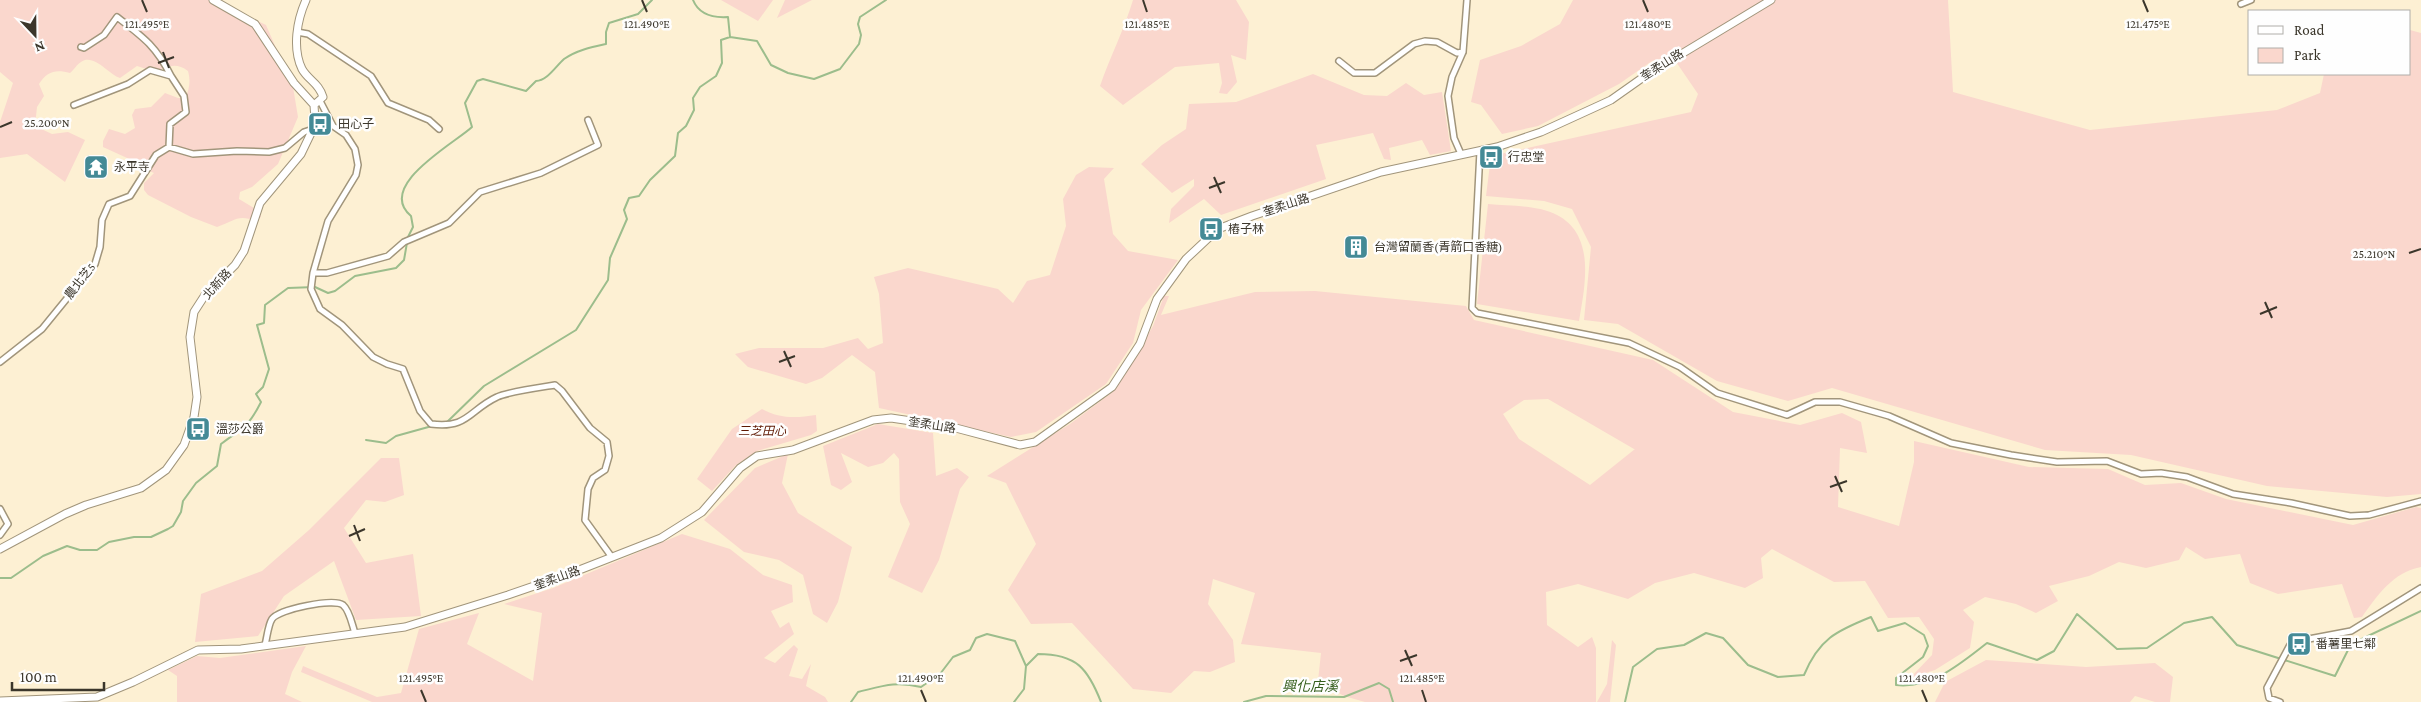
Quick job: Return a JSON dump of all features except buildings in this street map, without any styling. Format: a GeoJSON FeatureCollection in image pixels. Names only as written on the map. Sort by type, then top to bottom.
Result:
{"type":"FeatureCollection","features":[{"type":"Feature","properties":{"kind":"street"},"geometry":{"type":"LineString","coordinates":[[213,0],[255,24],[294,83],[317,103],[334,126],[346,134],[355,149],[358,164],[356,175],[328,221],[313,273],[311,289],[320,309],[348,331],[373,357],[403,369],[420,411],[431,424],[446,426],[460,422],[498,396],[555,385],[562,391],[590,428],[607,442],[610,456],[605,470],[593,478],[588,489],[585,520],[611,556]]}},
{"type":"Feature","properties":{"kind":"street"},"geometry":{"type":"LineString","coordinates":[[306,0],[298,16],[297,53],[303,70],[321,88],[323,97],[317,103]]}},
{"type":"Feature","properties":{"kind":"street"},"geometry":{"type":"LineString","coordinates":[[1461,154],[1454,138],[1448,96],[1452,77],[1463,52],[1467,0]]}},
{"type":"Feature","properties":{"kind":"street","name":"奎柔山路"},"geometry":{"type":"LineString","coordinates":[[0,701],[97,697],[133,682],[198,650],[229,650],[405,627],[569,574],[661,538],[702,512],[740,468],[757,456],[793,450],[873,420],[891,418],[952,427],[1020,445],[1035,442],[1112,387],[1140,344],[1157,300],[1186,259],[1218,230],[1252,216],[1381,172],[1480,151],[1541,132],[1611,100],[1653,70],[1771,0]]}},
{"type":"Feature","properties":{"kind":"street"},"geometry":{"type":"LineString","coordinates":[[2242,4],[2251,0]]}},
{"type":"Feature","properties":{"kind":"street"},"geometry":{"type":"LineString","coordinates":[[81,47],[84,48],[104,35],[117,17],[145,38],[160,55],[184,96],[186,112],[170,124],[169,147],[193,154],[237,151],[269,152],[285,148],[304,132],[313,129]]}},
{"type":"Feature","properties":{"kind":"street"},"geometry":{"type":"LineString","coordinates":[[297,32],[308,34],[371,76],[388,103],[428,120],[439,129]]}},
{"type":"Feature","properties":{"kind":"street"},"geometry":{"type":"LineString","coordinates":[[1339,61],[1354,73],[1374,74],[1414,44],[1425,41],[1437,42],[1457,52],[1463,52]]}},
{"type":"Feature","properties":{"kind":"street"},"geometry":{"type":"LineString","coordinates":[[74,105],[128,84],[150,70],[171,76]]}},
{"type":"Feature","properties":{"kind":"street","name":"北新路"},"geometry":{"type":"LineString","coordinates":[[0,550],[72,511],[141,488],[166,470],[184,445],[194,417],[197,397],[190,337],[194,312],[205,295],[235,265],[244,251],[260,203],[301,154],[313,129],[317,103]]}},
{"type":"Feature","properties":{"kind":"street"},"geometry":{"type":"LineString","coordinates":[[313,273],[327,273],[388,256],[404,242],[449,223],[480,192],[541,173],[598,144],[588,120]]}},
{"type":"Feature","properties":{"kind":"street","name":"農北芝5"},"geometry":{"type":"LineString","coordinates":[[0,362],[42,329],[95,264],[100,247],[102,220],[109,204],[130,196],[156,155],[169,147]]}},
{"type":"Feature","properties":{"kind":"street"},"geometry":{"type":"LineString","coordinates":[[1480,151],[1472,308],[1476,313],[1629,343],[1680,367],[1717,393],[1788,415],[1815,402],[1840,402],[1889,416],[1951,443],[2010,456],[2057,462],[2107,461],[2141,474],[2161,473],[2187,477],[2233,494],[2291,503],[2350,516],[2369,515],[2421,501]]}},
{"type":"Feature","properties":{"kind":"street"},"geometry":{"type":"LineString","coordinates":[[0,508],[8,524],[0,535]]}},
{"type":"Feature","properties":{"kind":"street"},"geometry":{"type":"LineString","coordinates":[[2280,702],[2269,698],[2266,693],[2290,645],[2298,641],[2351,631],[2421,588]]}},
{"type":"Feature","properties":{"kind":"street"},"geometry":{"type":"LineString","coordinates":[[265,645],[272,619],[282,611],[332,602],[341,603],[347,609],[355,634]]}},
{"type":"Feature","properties":{"kind":"green space"},"geometry":{"type":"Polygon","coordinates":[[[0,0],[213,0],[266,25],[293,87],[298,117],[278,164],[252,187],[240,192],[239,199],[259,211],[261,217],[256,221],[240,218],[217,227],[191,217],[148,195],[144,190],[144,183],[154,173],[142,168],[138,163],[103,147],[103,141],[109,129],[125,134],[135,128],[132,115],[135,109],[151,107],[165,93],[178,98],[186,98],[189,85],[188,71],[176,66],[156,72],[137,66],[120,78],[96,62],[86,60],[70,73],[52,72],[45,76],[39,84],[44,96],[37,107],[35,126],[52,134],[68,132],[85,140],[65,182],[27,154],[0,158],[0,122],[13,83],[0,72],[0,0]]]}},
{"type":"Feature","properties":{"kind":"green space"},"geometry":{"type":"Polygon","coordinates":[[[721,0],[773,0],[758,21],[721,0]]]}},
{"type":"Feature","properties":{"kind":"green space"},"geometry":{"type":"Polygon","coordinates":[[[785,0],[812,0],[777,18],[785,0]]]}},
{"type":"Feature","properties":{"kind":"green space"},"geometry":{"type":"Polygon","coordinates":[[[1133,0],[1236,0],[1249,22],[1246,60],[1231,55],[1237,82],[1227,94],[1219,93],[1222,83],[1219,63],[1175,67],[1123,105],[1100,86],[1133,0]]]}},
{"type":"Feature","properties":{"kind":"green space"},"geometry":{"type":"Polygon","coordinates":[[[1573,0],[1948,0],[1953,92],[2090,130],[2277,110],[2320,93],[2324,75],[2411,75],[2411,30],[2421,33],[2421,494],[2387,497],[2267,486],[2131,455],[2045,450],[1832,388],[1788,401],[1717,381],[1618,324],[1584,320],[1591,247],[1572,209],[1544,201],[1486,196],[1491,156],[1691,112],[1698,94],[1672,56],[1652,61],[1619,84],[1538,126],[1502,134],[1481,105],[1471,102],[1480,60],[1521,46],[1560,24],[1573,0]]]}},
{"type":"Feature","properties":{"kind":"green space"},"geometry":{"type":"Polygon","coordinates":[[[1313,74],[1364,95],[1387,96],[1406,83],[1424,95],[1442,92],[1451,151],[1430,155],[1422,140],[1389,148],[1391,160],[1384,159],[1373,133],[1316,145],[1326,179],[1221,215],[1204,199],[1169,223],[1171,209],[1194,186],[1194,179],[1172,193],[1141,164],[1162,145],[1186,129],[1189,104],[1236,102],[1313,74]]]}},
{"type":"Feature","properties":{"kind":"green space"},"geometry":{"type":"Polygon","coordinates":[[[1089,167],[1114,168],[1104,179],[1113,234],[1128,251],[1178,260],[1141,310],[1133,343],[1106,384],[1036,432],[1011,437],[879,408],[875,372],[852,355],[822,378],[806,384],[748,367],[735,354],[759,348],[823,348],[858,338],[868,349],[883,343],[879,294],[874,277],[908,268],[998,289],[1013,303],[1027,281],[1050,275],[1066,226],[1063,199],[1076,175],[1089,167]]]}},
{"type":"Feature","properties":{"kind":"green space"},"geometry":{"type":"Polygon","coordinates":[[[1488,204],[1541,209],[1557,215],[1569,224],[1578,235],[1583,248],[1585,262],[1584,292],[1579,321],[1477,304],[1488,204]]]}},
{"type":"Feature","properties":{"kind":"green space"},"geometry":{"type":"Polygon","coordinates":[[[1315,291],[1466,306],[1474,320],[1653,360],[1733,412],[1800,425],[1842,413],[1861,422],[1867,453],[1840,448],[1838,507],[1899,526],[1914,462],[1914,441],[2029,467],[2108,469],[2145,485],[2181,483],[2226,499],[2353,525],[2416,507],[2421,508],[2421,567],[2394,579],[2380,593],[2362,617],[2354,618],[2342,584],[2278,594],[2250,583],[2240,554],[2205,559],[2186,547],[2179,560],[2146,568],[2119,562],[2089,576],[2049,586],[2058,601],[2036,613],[2016,604],[1985,597],[1963,610],[1974,622],[1970,648],[1935,670],[1910,678],[1932,655],[1934,639],[1919,617],[1888,618],[1865,581],[1834,582],[1772,549],[1761,558],[1763,578],[1745,588],[1694,573],[1655,583],[1628,599],[1578,584],[1546,592],[1547,625],[1578,647],[1592,637],[1596,648],[1596,702],[1365,702],[1344,696],[1318,681],[1321,653],[1241,644],[1255,593],[1213,579],[1208,604],[1233,640],[1235,662],[1210,672],[1194,671],[1171,693],[1133,689],[1072,623],[1031,624],[1008,590],[1036,544],[1006,483],[987,476],[1070,424],[1114,391],[1153,326],[1164,296],[1169,296],[1161,315],[1255,292],[1315,291]],[[1548,399],[1524,400],[1503,414],[1519,439],[1590,485],[1634,449],[1548,399]]]}},
{"type":"Feature","properties":{"kind":"green space","name":"三芝田心"},"geometry":{"type":"Polygon","coordinates":[[[762,409],[775,415],[788,417],[816,415],[817,431],[811,435],[757,451],[736,465],[712,491],[697,479],[732,429],[762,409]]]}},
{"type":"Feature","properties":{"kind":"green space"},"geometry":{"type":"Polygon","coordinates":[[[878,424],[933,433],[936,476],[957,468],[969,477],[960,489],[939,560],[922,593],[888,577],[910,524],[900,502],[899,459],[894,453],[883,463],[868,467],[841,453],[852,482],[841,490],[831,485],[823,446],[878,424]]]}},
{"type":"Feature","properties":{"kind":"green space"},"geometry":{"type":"Polygon","coordinates":[[[788,454],[782,483],[798,513],[852,547],[838,602],[827,623],[813,614],[803,575],[779,560],[744,552],[704,520],[755,468],[788,454]]]}},
{"type":"Feature","properties":{"kind":"green space"},"geometry":{"type":"Polygon","coordinates":[[[381,458],[399,458],[404,495],[385,502],[366,500],[344,528],[366,563],[413,554],[421,616],[356,620],[334,561],[284,596],[258,636],[195,642],[201,594],[262,571],[309,530],[381,458]]]}},
{"type":"Feature","properties":{"kind":"green space"},"geometry":{"type":"Polygon","coordinates":[[[682,534],[730,549],[763,575],[792,585],[793,602],[771,611],[780,628],[789,622],[794,634],[764,658],[775,663],[794,645],[798,649],[789,676],[802,679],[811,664],[806,686],[825,697],[828,702],[372,702],[301,672],[303,666],[377,697],[401,693],[419,629],[479,613],[467,644],[533,681],[542,613],[504,604],[553,588],[682,534]]]}},
{"type":"Feature","properties":{"kind":"green space"},"geometry":{"type":"Polygon","coordinates":[[[1612,640],[1616,645],[1610,702],[1597,702],[1607,684],[1612,640]]]}},
{"type":"Feature","properties":{"kind":"green space"},"geometry":{"type":"Polygon","coordinates":[[[306,646],[292,672],[285,694],[302,702],[177,702],[177,676],[168,670],[197,656],[220,658],[306,646]]]}},
{"type":"Feature","properties":{"kind":"green space"},"geometry":{"type":"Polygon","coordinates":[[[1986,660],[2086,667],[2155,663],[2173,677],[2170,702],[2155,702],[2135,696],[2130,702],[1935,702],[1945,682],[1986,660]]]}},
{"type":"Feature","properties":{"kind":"waterway"},"geometry":{"type":"LineString","coordinates":[[0,578],[11,578],[43,556],[67,546],[80,550],[97,550],[109,542],[134,537],[151,537],[173,526],[181,512],[183,501],[196,483],[217,466],[221,444],[248,422],[261,402],[256,394],[263,387],[269,369],[257,325],[264,323],[265,305],[288,288],[315,287],[328,293],[335,291],[355,276],[396,268],[404,260],[408,237],[413,227],[411,216],[403,204],[403,192],[410,179],[422,166],[472,127],[465,103],[477,81],[483,79],[526,91],[536,81],[548,76],[564,59],[574,53],[606,44],[606,32],[609,23],[638,14],[652,0]]}},
{"type":"Feature","properties":{"kind":"waterway"},"geometry":{"type":"LineString","coordinates":[[693,0],[699,9],[707,14],[717,17],[728,17],[730,37],[757,41],[771,65],[788,73],[814,79],[840,69],[859,44],[861,35],[858,24],[860,17],[886,0]]}},
{"type":"Feature","properties":{"kind":"waterway"},"geometry":{"type":"LineString","coordinates":[[446,423],[484,386],[576,330],[608,280],[610,258],[627,219],[624,210],[629,198],[639,196],[650,180],[675,156],[678,133],[686,126],[694,110],[693,98],[700,87],[716,76],[722,63],[721,40],[730,37]]}},
{"type":"Feature","properties":{"kind":"waterway"},"geometry":{"type":"LineString","coordinates":[[366,440],[386,443],[396,436],[432,426]]}},
{"type":"Feature","properties":{"kind":"waterway","name":"興化店溪"},"geometry":{"type":"LineString","coordinates":[[1625,702],[1633,667],[1657,649],[1684,645],[1706,633],[1723,638],[1748,665],[1778,677],[1804,675],[1816,653],[1830,638],[1859,622],[1871,617],[1878,631],[1905,623],[1924,635],[1928,646],[1923,657],[1896,678],[1896,685],[1909,685],[1934,679],[1967,659],[1987,643],[2037,660],[2054,651],[2077,614],[2117,649],[2147,648],[2184,623],[2212,617],[2237,645],[2335,676],[2351,644],[2421,611]]}},
{"type":"Feature","properties":{"kind":"waterway"},"geometry":{"type":"LineString","coordinates":[[851,702],[858,692],[882,686],[904,684],[921,687],[940,674],[953,657],[970,650],[976,638],[987,634],[1015,641],[1026,666]]}},
{"type":"Feature","properties":{"kind":"waterway","name":"興化店溪"},"geometry":{"type":"LineString","coordinates":[[1014,702],[1024,689],[1026,666],[1038,654],[1072,660],[1086,672],[1101,702]]}},
{"type":"Feature","properties":{"kind":"waterway","name":"興化店溪"},"geometry":{"type":"LineString","coordinates":[[1244,702],[1266,696],[1344,697],[1379,683],[1389,689],[1393,702]]}},
{"type":"Feature","properties":{"kind":"place","name":"田心子"},"geometry":{"type":"Point","coordinates":[320,124]}},
{"type":"Feature","properties":{"kind":"place","name":"行忠堂"},"geometry":{"type":"Point","coordinates":[1491,157]}},
{"type":"Feature","properties":{"kind":"place","name":"永平寺"},"geometry":{"type":"Point","coordinates":[96,167]}},
{"type":"Feature","properties":{"kind":"place","name":"樁子林"},"geometry":{"type":"Point","coordinates":[1211,229]}},
{"type":"Feature","properties":{"kind":"place","name":"台灣留蘭香(青箭口香糖)"},"geometry":{"type":"Point","coordinates":[1356,247]}},
{"type":"Feature","properties":{"kind":"place","name":"溫莎公爵"},"geometry":{"type":"Point","coordinates":[198,429]}},
{"type":"Feature","properties":{"kind":"place","name":"番薯里七鄰"},"geometry":{"type":"Point","coordinates":[2299,644]}}]}
